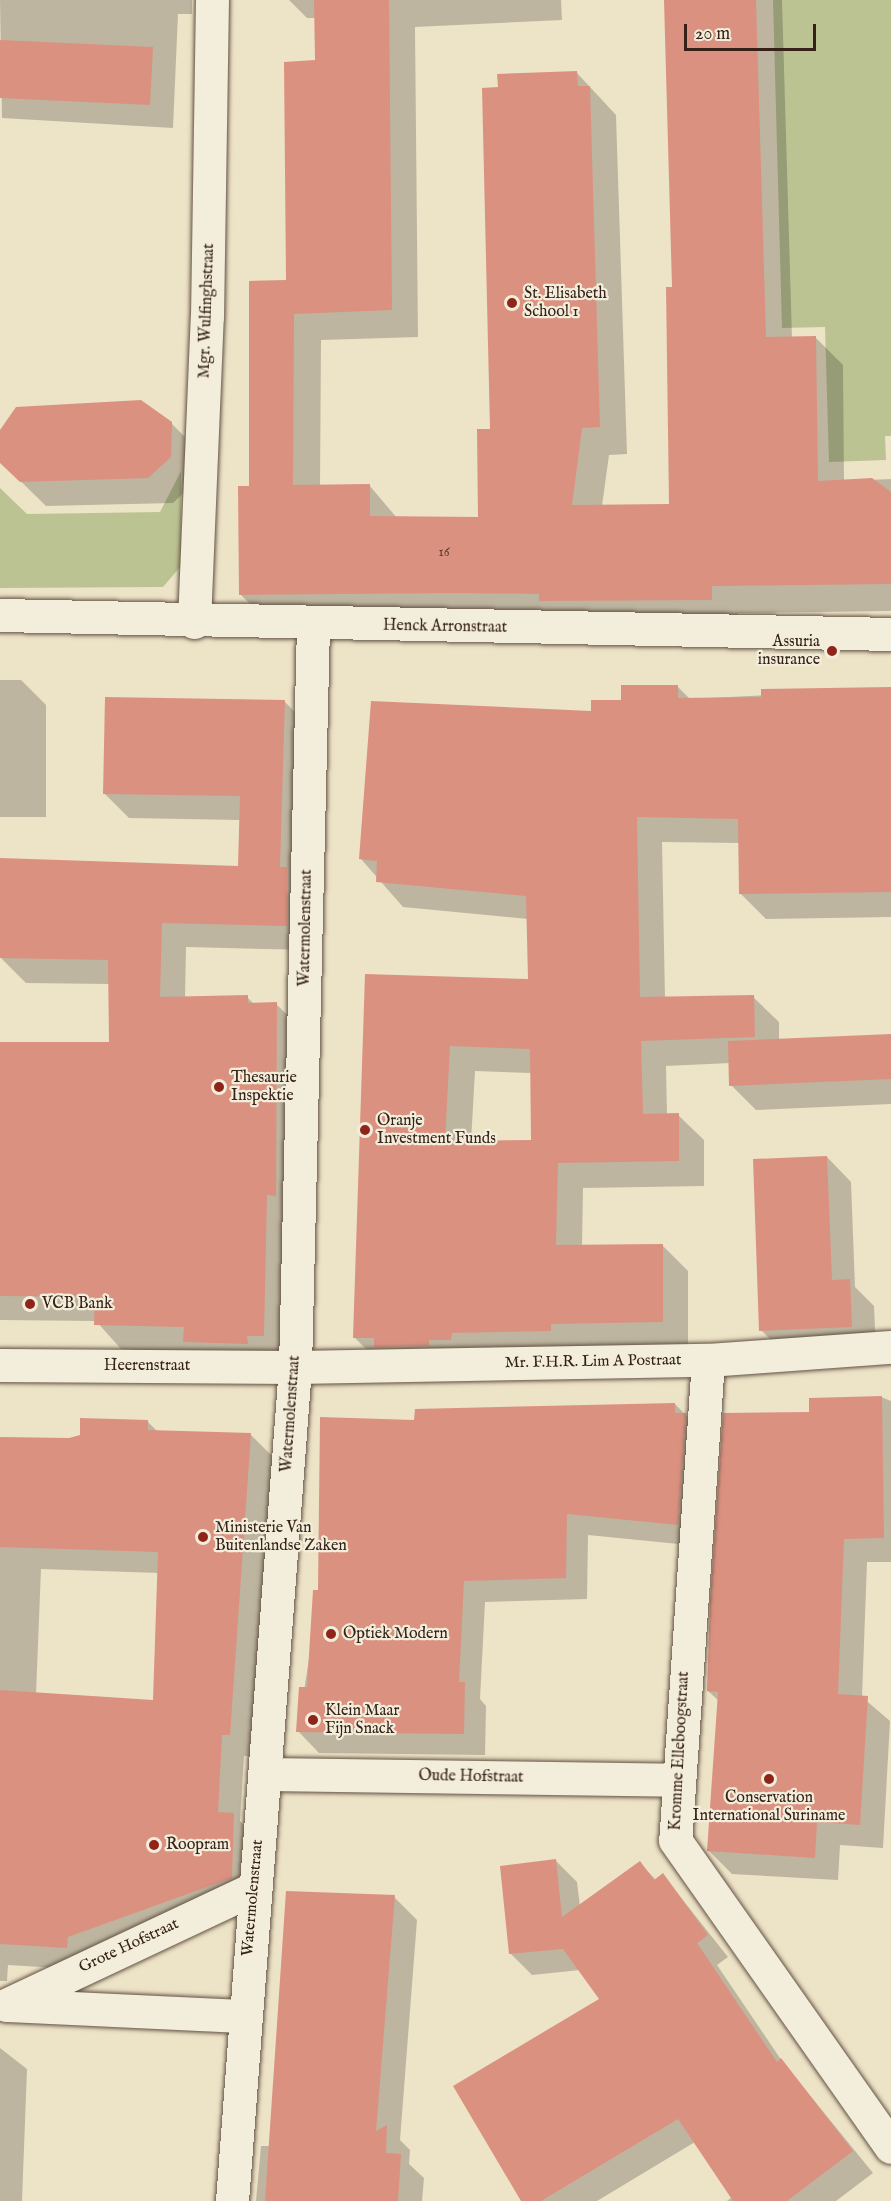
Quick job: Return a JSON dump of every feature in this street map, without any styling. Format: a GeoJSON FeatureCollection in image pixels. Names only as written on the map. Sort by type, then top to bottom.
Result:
{"type":"FeatureCollection","features":[{"type":"Feature","properties":{"kind":"street","name":"Mgr. Wulfinghstraat"},"geometry":{"type":"LineString","coordinates":[[194,622],[207,317],[212,0]]}},
{"type":"Feature","properties":{"kind":"street","name":"Henck Arronstraat"},"geometry":{"type":"LineString","coordinates":[[0,615],[313,625],[891,634]]}},
{"type":"Feature","properties":{"kind":"street","name":"Watermolenstraat"},"geometry":{"type":"LineString","coordinates":[[232,2201],[242,2016],[265,1774],[295,1367],[313,625]]}},
{"type":"Feature","properties":{"kind":"street","name":"Mr. F.H.R. Lim A Postraat"},"geometry":{"type":"LineString","coordinates":[[295,1367],[708,1359],[891,1347]]}},
{"type":"Feature","properties":{"kind":"street","name":"Kromme Elleboogstraat"},"geometry":{"type":"LineString","coordinates":[[708,1359],[675,1840],[682,1855],[891,2146]]}},
{"type":"Feature","properties":{"kind":"street","name":"Heerenstraat"},"geometry":{"type":"LineString","coordinates":[[0,1365],[295,1367]]}},
{"type":"Feature","properties":{"kind":"street","name":"Oude Hofstraat"},"geometry":{"type":"LineString","coordinates":[[265,1774],[678,1780]]}},
{"type":"Feature","properties":{"kind":"street","name":"Grote Hofstraat"},"geometry":{"type":"LineString","coordinates":[[3,2005],[253,1889]]}},
{"type":"Feature","properties":{"kind":"street","name":"Grote Hofstraat"},"geometry":{"type":"LineString","coordinates":[[3,2005],[242,2016]]}},
{"type":"Feature","properties":{"kind":"green space"},"geometry":{"type":"Polygon","coordinates":[[[773,0],[891,0],[891,436],[885,436],[886,460],[829,462],[825,327],[782,328],[773,0]]]}},
{"type":"Feature","properties":{"kind":"green space"},"geometry":{"type":"Polygon","coordinates":[[[181,471],[181,566],[163,587],[0,588],[0,488],[27,514],[160,512],[181,471]]]}},
{"type":"Feature","properties":{"kind":"building"},"geometry":{"type":"Polygon","coordinates":[[[314,0],[389,0],[392,310],[294,314],[293,485],[370,484],[370,516],[478,517],[477,429],[490,429],[482,88],[498,87],[497,74],[577,71],[578,86],[590,86],[600,427],[582,428],[572,505],[669,504],[666,287],[672,287],[664,0],[756,0],[766,337],[816,336],[818,481],[872,478],[891,492],[891,584],[712,586],[712,600],[539,601],[539,594],[457,593],[239,595],[238,486],[249,486],[249,281],[286,280],[284,62],[315,60],[314,0]]]}},
{"type":"Feature","properties":{"kind":"building"},"geometry":{"type":"Polygon","coordinates":[[[0,40],[153,47],[150,105],[0,98],[0,40]]]}},
{"type":"Feature","properties":{"kind":"building"},"geometry":{"type":"Polygon","coordinates":[[[141,400],[172,422],[171,457],[148,478],[20,482],[0,463],[0,430],[16,407],[141,400]]]}},
{"type":"Feature","properties":{"kind":"building"},"geometry":{"type":"Polygon","coordinates":[[[621,685],[678,685],[678,698],[761,697],[761,689],[891,687],[891,892],[739,894],[738,819],[637,817],[640,997],[754,995],[755,1037],[641,1041],[643,1114],[679,1113],[679,1161],[558,1163],[556,1245],[663,1244],[663,1322],[551,1324],[551,1331],[452,1333],[451,1340],[429,1340],[429,1346],[374,1347],[374,1338],[353,1338],[365,974],[528,979],[526,896],[376,882],[377,861],[359,859],[371,701],[591,711],[591,700],[621,700],[621,685]],[[450,1046],[445,1141],[531,1140],[530,1049],[450,1046]]]}},
{"type":"Feature","properties":{"kind":"building"},"geometry":{"type":"Polygon","coordinates":[[[105,697],[285,700],[280,867],[287,867],[287,926],[162,923],[160,997],[248,995],[248,1003],[277,1002],[276,1196],[267,1195],[264,1336],[247,1336],[248,1344],[183,1342],[184,1327],[94,1325],[95,1297],[0,1296],[0,1042],[109,1042],[108,960],[0,958],[0,858],[238,866],[240,796],[103,794],[105,697]]]}},
{"type":"Feature","properties":{"kind":"building"},"geometry":{"type":"Polygon","coordinates":[[[891,1034],[891,1079],[729,1086],[728,1041],[891,1034]]]}},
{"type":"Feature","properties":{"kind":"building"},"geometry":{"type":"Polygon","coordinates":[[[827,1156],[832,1280],[850,1279],[852,1327],[759,1331],[753,1159],[827,1156]]]}},
{"type":"Feature","properties":{"kind":"building"},"geometry":{"type":"Polygon","coordinates":[[[882,1396],[884,1538],[844,1539],[838,1694],[868,1696],[860,1825],[817,1822],[815,1858],[707,1851],[718,1692],[707,1691],[710,1602],[723,1413],[809,1412],[809,1398],[882,1396]]]}},
{"type":"Feature","properties":{"kind":"building"},"geometry":{"type":"Polygon","coordinates":[[[675,1403],[675,1413],[686,1413],[678,1525],[567,1514],[566,1578],[464,1581],[459,1682],[465,1682],[464,1734],[296,1732],[299,1687],[307,1687],[313,1590],[318,1590],[320,1417],[414,1420],[415,1409],[675,1403]]]}},
{"type":"Feature","properties":{"kind":"building"},"geometry":{"type":"Polygon","coordinates":[[[80,1418],[148,1420],[148,1430],[251,1433],[230,1735],[222,1735],[218,1812],[234,1813],[232,1878],[68,1937],[67,1948],[0,1944],[0,1690],[153,1700],[158,1552],[0,1547],[0,1437],[69,1438],[80,1435],[80,1418]]]}},
{"type":"Feature","properties":{"kind":"building"},"geometry":{"type":"Polygon","coordinates":[[[556,1859],[562,1917],[640,1861],[654,1880],[663,1873],[708,1935],[697,1943],[777,2062],[781,2058],[853,2151],[787,2201],[733,2201],[678,2119],[541,2201],[521,2201],[453,2086],[599,1999],[563,1949],[509,1954],[500,1866],[556,1859]]]}},
{"type":"Feature","properties":{"kind":"building"},"geometry":{"type":"Polygon","coordinates":[[[286,1891],[395,1895],[376,2131],[387,2125],[386,2153],[401,2154],[398,2201],[265,2201],[286,1891]]]}},
{"type":"Feature","properties":{"kind":"place","name":"St. Elisabeth School 1"},"geometry":{"type":"Point","coordinates":[512,303]}},
{"type":"Feature","properties":{"kind":"place","name":"Assuria insurance"},"geometry":{"type":"Point","coordinates":[832,651]}},
{"type":"Feature","properties":{"kind":"place","name":"Thesaurie Inspektie"},"geometry":{"type":"Point","coordinates":[219,1087]}},
{"type":"Feature","properties":{"kind":"place","name":"Oranje Investment Funds"},"geometry":{"type":"Point","coordinates":[365,1130]}},
{"type":"Feature","properties":{"kind":"place","name":"VCB Bank"},"geometry":{"type":"Point","coordinates":[30,1304]}},
{"type":"Feature","properties":{"kind":"place","name":"Ministerie Van Buitenlandse Zaken"},"geometry":{"type":"Point","coordinates":[203,1537]}},
{"type":"Feature","properties":{"kind":"place","name":"Optiek Modern"},"geometry":{"type":"Point","coordinates":[331,1634]}},
{"type":"Feature","properties":{"kind":"place","name":"Klein Maar Fijn Snack"},"geometry":{"type":"Point","coordinates":[313,1720]}},
{"type":"Feature","properties":{"kind":"place","name":"Conservation International Suriname"},"geometry":{"type":"Point","coordinates":[769,1779]}},
{"type":"Feature","properties":{"kind":"place","name":"Roopram"},"geometry":{"type":"Point","coordinates":[154,1845]}}]}
